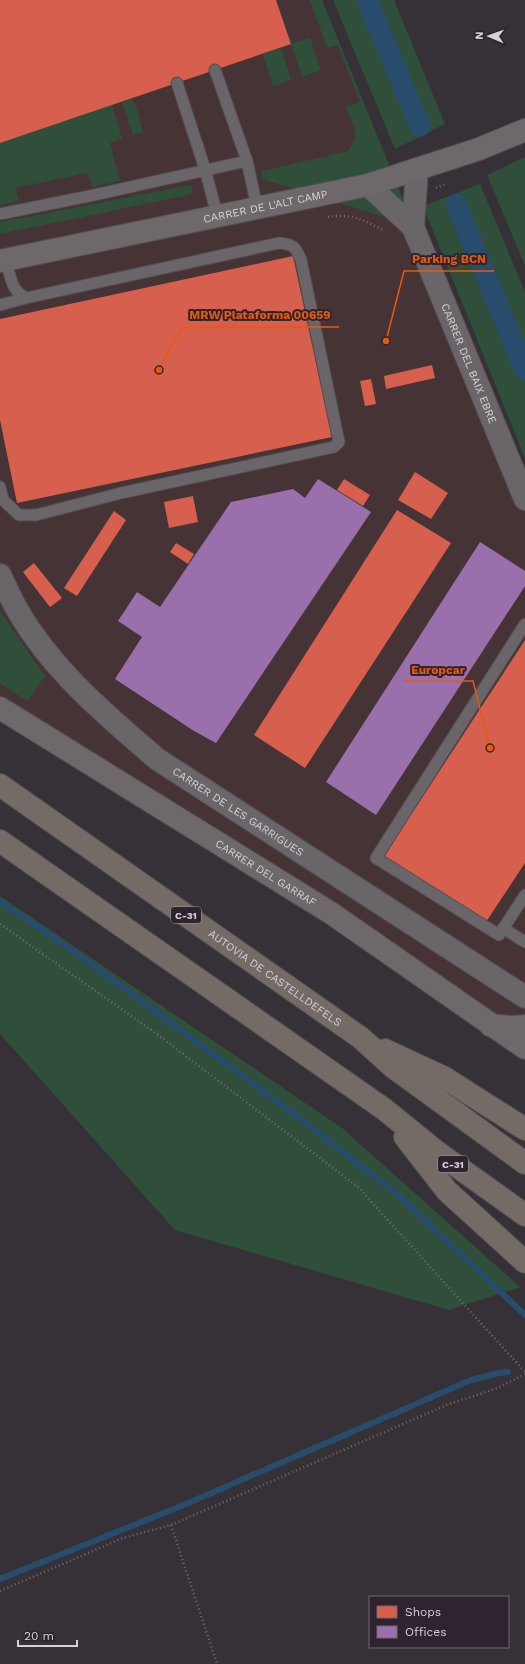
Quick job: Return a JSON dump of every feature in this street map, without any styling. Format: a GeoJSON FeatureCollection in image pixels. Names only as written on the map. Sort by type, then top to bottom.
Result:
{"type":"FeatureCollection","features":[{"type":"Feature","properties":{"kind":"highway","name":"AUTOVIA DE CASTELLDEFELS"},"geometry":{"type":"LineString","coordinates":[[0,785],[361,1038],[393,1067],[525,1163]]}},
{"type":"Feature","properties":{"kind":"highway","name":"C-31"},"geometry":{"type":"LineString","coordinates":[[0,841],[384,1109],[437,1152],[525,1215]]}},
{"type":"Feature","properties":{"kind":"highway"},"geometry":{"type":"LineString","coordinates":[[361,1038],[445,1078],[525,1129]]}},
{"type":"Feature","properties":{"kind":"highway"},"geometry":{"type":"LineString","coordinates":[[384,1109],[447,1191],[525,1262]]}},
{"type":"Feature","properties":{"kind":"main road","name":"CARRER DE L'ALT CAMP"},"geometry":{"type":"LineString","coordinates":[[3,260],[368,185],[478,149],[525,130]]}},
{"type":"Feature","properties":{"kind":"main road","name":"CARRER DEL GARRAF"},"geometry":{"type":"LineString","coordinates":[[0,708],[331,913],[525,1048]]}},
{"type":"Feature","properties":{"kind":"main road"},"geometry":{"type":"LineString","coordinates":[[490,1025],[510,1027],[525,1026]]}},
{"type":"Feature","properties":{"kind":"street","name":"CARRER DEL BAIX EBRE"},"geometry":{"type":"LineString","coordinates":[[413,227],[417,169]]}},
{"type":"Feature","properties":{"kind":"street","name":"CARRER DEL BAIX EBRE"},"geometry":{"type":"LineString","coordinates":[[368,185],[413,227],[525,500]]}},
{"type":"Feature","properties":{"kind":"street","name":"CARRER DE LES GARRIGUES"},"geometry":{"type":"LineString","coordinates":[[0,575],[18,611],[70,681],[157,759],[525,997]]}},
{"type":"Feature","properties":{"kind":"lane"},"geometry":{"type":"LineString","coordinates":[[216,70],[247,161],[257,207]]}},
{"type":"Feature","properties":{"kind":"lane"},"geometry":{"type":"LineString","coordinates":[[177,83],[205,169],[217,215]]}},
{"type":"Feature","properties":{"kind":"lane"},"geometry":{"type":"LineString","coordinates":[[0,214],[247,161]]}},
{"type":"Feature","properties":{"kind":"lane"},"geometry":{"type":"LineString","coordinates":[[0,305],[279,243],[289,244],[297,249],[302,260],[339,442],[334,447],[121,493],[36,515],[19,515],[3,500],[0,487]]}},
{"type":"Feature","properties":{"kind":"lane"},"geometry":{"type":"LineString","coordinates":[[3,260],[15,290],[19,295],[26,298]]}},
{"type":"Feature","properties":{"kind":"lane"},"geometry":{"type":"LineString","coordinates":[[525,624],[376,858],[498,935],[525,895]]}},
{"type":"Feature","properties":{"kind":"lane"},"geometry":{"type":"LineString","coordinates":[[503,928],[525,942]]}},
{"type":"Feature","properties":{"kind":"path"},"geometry":{"type":"LineString","coordinates":[[0,924],[154,1032],[358,1187],[525,1373],[498,1388],[449,1404],[171,1525],[123,1538],[0,1591]]}},
{"type":"Feature","properties":{"kind":"path"},"geometry":{"type":"LineString","coordinates":[[171,1525],[217,1664]]}},
{"type":"Feature","properties":{"kind":"shaded area"},"geometry":{"type":"Polygon","coordinates":[[[0,0],[322,0],[525,499],[525,1048],[0,709],[0,0]]]}},
{"type":"Feature","properties":{"kind":"green space"},"geometry":{"type":"Polygon","coordinates":[[[310,0],[322,0],[414,226],[262,179],[262,171],[348,151],[354,139],[355,134],[353,124],[346,107],[360,102],[338,45],[327,48],[310,0]]]}},
{"type":"Feature","properties":{"kind":"green space"},"geometry":{"type":"Polygon","coordinates":[[[333,0],[394,0],[445,124],[395,149],[333,0]]]}},
{"type":"Feature","properties":{"kind":"green space"},"geometry":{"type":"Polygon","coordinates":[[[310,38],[321,70],[302,77],[291,44],[310,38]]]}},
{"type":"Feature","properties":{"kind":"green space"},"geometry":{"type":"Polygon","coordinates":[[[281,48],[291,80],[273,86],[263,54],[281,48]]]}},
{"type":"Feature","properties":{"kind":"green space"},"geometry":{"type":"Polygon","coordinates":[[[131,99],[136,106],[143,132],[133,135],[122,102],[131,99]]]}},
{"type":"Feature","properties":{"kind":"green space"},"geometry":{"type":"Polygon","coordinates":[[[112,105],[122,139],[110,143],[120,181],[92,187],[88,173],[15,188],[19,201],[0,205],[0,143],[112,105]]]}},
{"type":"Feature","properties":{"kind":"green space"},"geometry":{"type":"Polygon","coordinates":[[[525,157],[525,266],[487,175],[525,157]]]}},
{"type":"Feature","properties":{"kind":"green space"},"geometry":{"type":"Polygon","coordinates":[[[480,184],[525,292],[525,458],[423,206],[480,184]]]}},
{"type":"Feature","properties":{"kind":"green space"},"geometry":{"type":"Polygon","coordinates":[[[191,185],[193,194],[0,234],[0,222],[191,185]]]}},
{"type":"Feature","properties":{"kind":"green space"},"geometry":{"type":"Polygon","coordinates":[[[0,611],[45,676],[27,701],[0,683],[0,611]]]}},
{"type":"Feature","properties":{"kind":"green space"},"geometry":{"type":"Polygon","coordinates":[[[0,896],[342,1128],[520,1287],[449,1310],[175,1230],[0,1034],[0,896]]]}},
{"type":"Feature","properties":{"kind":"building: Shops"},"geometry":{"type":"Polygon","coordinates":[[[0,0],[276,0],[291,44],[0,143],[0,0]]]}},
{"type":"Feature","properties":{"kind":"building: Shops"},"geometry":{"type":"Polygon","coordinates":[[[293,256],[332,437],[17,503],[0,420],[0,319],[293,256]]]}},
{"type":"Feature","properties":{"kind":"building: Shops"},"geometry":{"type":"Polygon","coordinates":[[[432,365],[435,378],[386,389],[384,376],[432,365]]]}},
{"type":"Feature","properties":{"kind":"building: Shops"},"geometry":{"type":"Polygon","coordinates":[[[371,379],[376,404],[365,406],[360,381],[371,379]]]}},
{"type":"Feature","properties":{"kind":"building: Shops"},"geometry":{"type":"Polygon","coordinates":[[[415,472],[448,493],[431,519],[398,500],[415,472]]]}},
{"type":"Feature","properties":{"kind":"building: Shops"},"geometry":{"type":"Polygon","coordinates":[[[344,479],[370,495],[363,506],[337,490],[344,479]]]}},
{"type":"Feature","properties":{"kind":"building: Shops"},"geometry":{"type":"Polygon","coordinates":[[[193,496],[198,522],[169,528],[164,502],[193,496]]]}},
{"type":"Feature","properties":{"kind":"building: Shops"},"geometry":{"type":"Polygon","coordinates":[[[397,510],[451,543],[305,768],[254,735],[397,510]]]}},
{"type":"Feature","properties":{"kind":"building: Shops"},"geometry":{"type":"Polygon","coordinates":[[[114,511],[126,520],[77,596],[64,588],[114,511]]]}},
{"type":"Feature","properties":{"kind":"building: Shops"},"geometry":{"type":"Polygon","coordinates":[[[176,543],[194,554],[188,564],[170,552],[176,543]]]}},
{"type":"Feature","properties":{"kind":"building: Shops"},"geometry":{"type":"Polygon","coordinates":[[[34,563],[62,598],[50,607],[23,572],[34,563]]]}},
{"type":"Feature","properties":{"kind":"building: Shops"},"geometry":{"type":"Polygon","coordinates":[[[525,640],[525,863],[486,922],[384,856],[525,640]]]}},
{"type":"Feature","properties":{"kind":"building: Offices"},"geometry":{"type":"Polygon","coordinates":[[[318,479],[371,512],[216,743],[194,731],[115,679],[142,637],[118,621],[137,592],[160,607],[231,502],[293,489],[305,498],[318,479]]]}},
{"type":"Feature","properties":{"kind":"building: Offices"},"geometry":{"type":"Polygon","coordinates":[[[480,542],[525,571],[525,586],[376,815],[326,782],[480,542]]]}},
{"type":"Feature","properties":{"kind":"waterway"},"geometry":{"type":"LineString","coordinates":[[367,0],[420,126]]}},
{"type":"Feature","properties":{"kind":"waterway"},"geometry":{"type":"LineString","coordinates":[[456,204],[525,370]]}},
{"type":"Feature","properties":{"kind":"waterway"},"geometry":{"type":"LineString","coordinates":[[0,901],[93,965],[299,1118],[397,1194],[525,1315]]}},
{"type":"Feature","properties":{"kind":"waterway"},"geometry":{"type":"LineString","coordinates":[[0,1579],[186,1504],[471,1380],[508,1372]]}},
{"type":"Feature","properties":{"kind":"place","name":"Parking BCN"},"geometry":{"type":"Point","coordinates":[386,341]}},
{"type":"Feature","properties":{"kind":"place","name":"MRW Plataforma 00659"},"geometry":{"type":"Point","coordinates":[159,370]}},
{"type":"Feature","properties":{"kind":"place","name":"Europcar"},"geometry":{"type":"Point","coordinates":[490,748]}}]}
